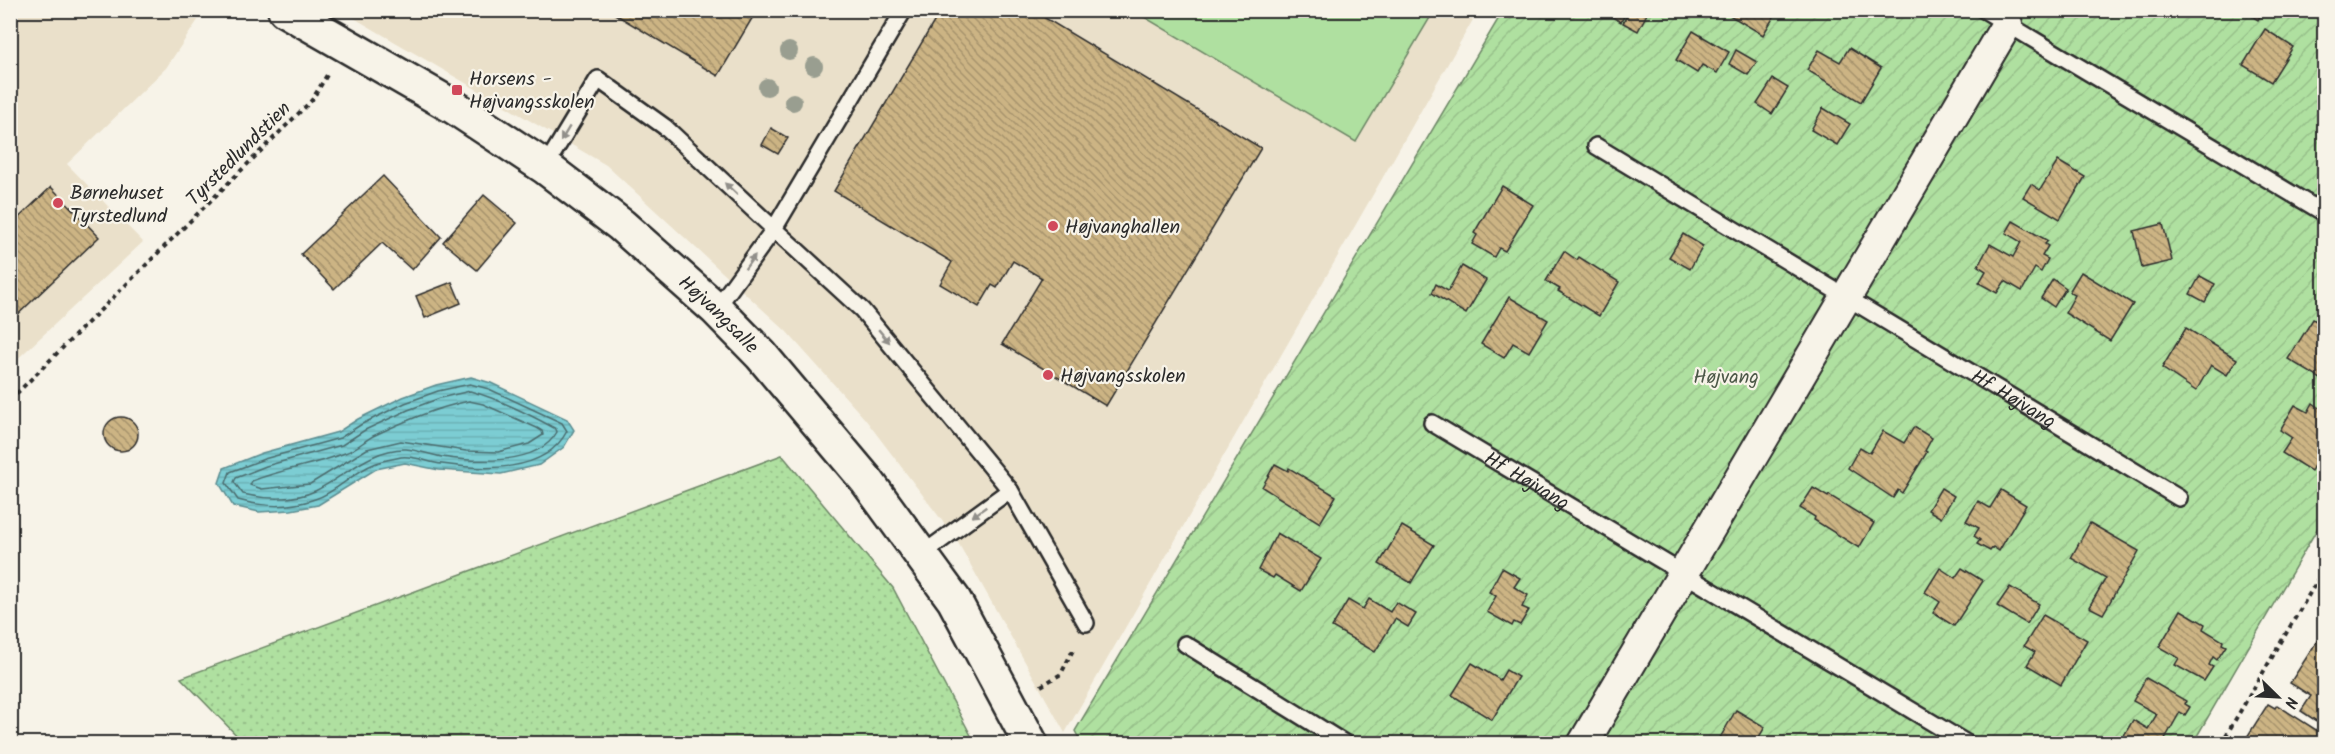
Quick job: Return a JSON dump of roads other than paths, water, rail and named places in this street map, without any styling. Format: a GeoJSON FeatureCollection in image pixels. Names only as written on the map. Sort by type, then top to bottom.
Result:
{"type":"FeatureCollection","features":[{"type":"Feature","properties":{"kind":"street","name":"Højvangsalle"},"geometry":{"type":"LineString","coordinates":[[285,10],[454,107],[545,167],[621,225],[716,309],[761,355],[860,472],[954,600],[1031,744]]}},
{"type":"Feature","properties":{"kind":"street"},"geometry":{"type":"LineString","coordinates":[[1583,744],[1847,298],[1996,17]]}},
{"type":"Feature","properties":{"kind":"lane"},"geometry":{"type":"LineString","coordinates":[[716,309],[774,229],[904,10]]}},
{"type":"Feature","properties":{"kind":"lane"},"geometry":{"type":"LineString","coordinates":[[1996,17],[2325,213]]}},
{"type":"Feature","properties":{"kind":"lane"},"geometry":{"type":"LineString","coordinates":[[545,167],[598,79],[665,127],[862,310],[1010,490],[1086,623]]}},
{"type":"Feature","properties":{"kind":"lane","name":"Hf Højvang"},"geometry":{"type":"LineString","coordinates":[[1596,146],[2179,498]]}},
{"type":"Feature","properties":{"kind":"lane","name":"Hf Højvang"},"geometry":{"type":"LineString","coordinates":[[1432,423],[1968,744]]}},
{"type":"Feature","properties":{"kind":"lane"},"geometry":{"type":"LineString","coordinates":[[921,555],[1010,490]]}},
{"type":"Feature","properties":{"kind":"lane"},"geometry":{"type":"LineString","coordinates":[[1185,644],[1346,744]]}},
{"type":"Feature","properties":{"kind":"water"},"geometry":{"type":"Polygon","coordinates":[[[471,377],[491,383],[567,419],[574,430],[564,447],[539,465],[501,474],[439,470],[405,463],[376,469],[318,505],[291,510],[259,512],[233,506],[219,483],[224,468],[262,453],[338,432],[358,419],[403,397],[436,385],[471,377]]]}},
{"type":"Feature","properties":{"kind":"place","name":"Horsens - Højvangsskolen"},"geometry":{"type":"Point","coordinates":[457,90]}},
{"type":"Feature","properties":{"kind":"place","name":"Børnehuset Tyrstedlund"},"geometry":{"type":"Point","coordinates":[58,203]}},
{"type":"Feature","properties":{"kind":"place","name":"Højvanghallen"},"geometry":{"type":"Point","coordinates":[1053,226]}},
{"type":"Feature","properties":{"kind":"place","name":"Højvangsskolen"},"geometry":{"type":"Point","coordinates":[1048,375]}},
{"type":"Feature","properties":{"kind":"park label","name":"Højvang"},"geometry":{"type":"Point","coordinates":[1726,376]}}]}
